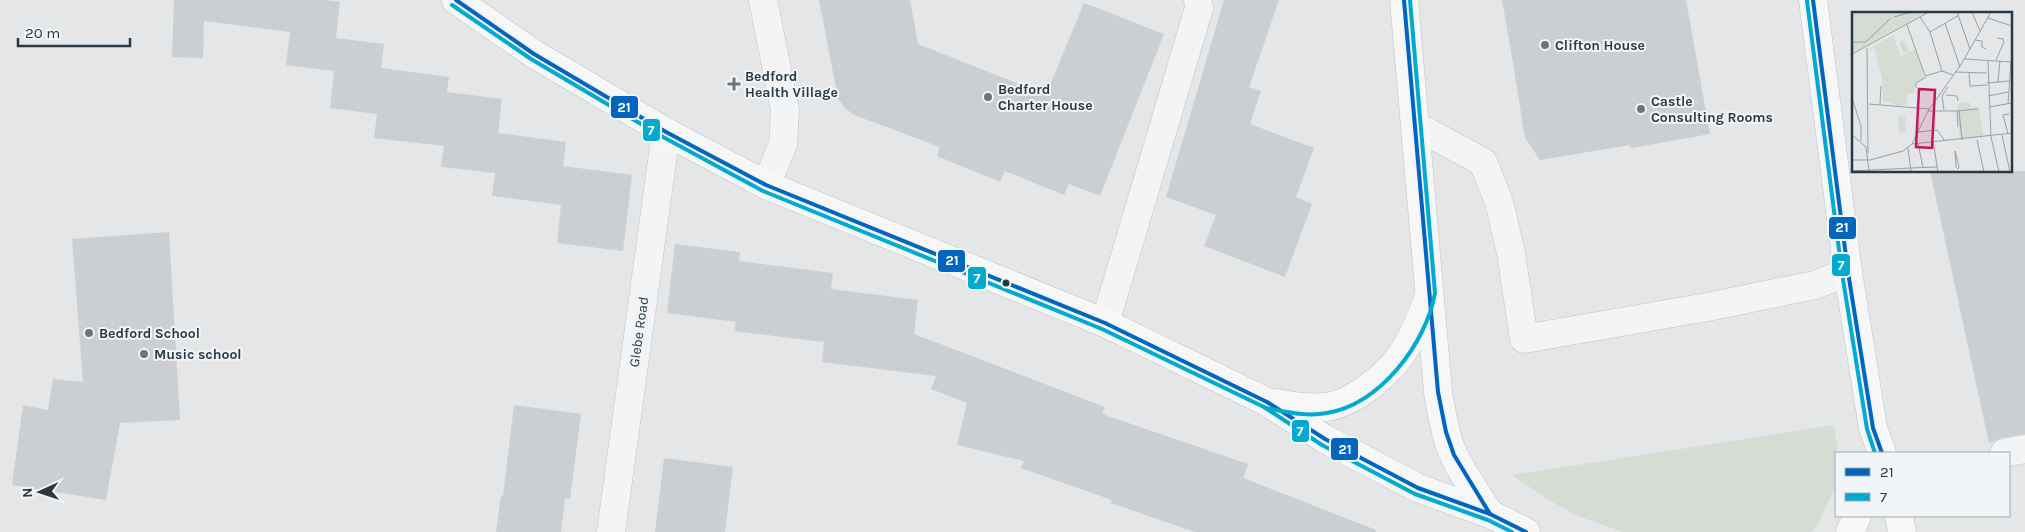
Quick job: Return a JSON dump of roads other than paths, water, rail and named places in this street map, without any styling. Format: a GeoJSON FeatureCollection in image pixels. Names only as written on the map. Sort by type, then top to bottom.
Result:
{"type":"FeatureCollection","features":[{"type":"Feature","properties":{"kind":"main road"},"geometry":{"type":"LineString","coordinates":[[456,0],[534,54],[666,132],[766,185],[1105,323],[1267,402],[1324,439],[1418,488],[1490,514],[1526,532]]}},
{"type":"Feature","properties":{"kind":"main road"},"geometry":{"type":"LineString","coordinates":[[1404,0],[1438,392],[1443,423],[1451,447],[1463,472],[1490,514]]}},
{"type":"Feature","properties":{"kind":"main road"},"geometry":{"type":"LineString","coordinates":[[1813,0],[1848,272],[1875,445]]}},
{"type":"Feature","properties":{"kind":"main road"},"geometry":{"type":"LineString","coordinates":[[1267,402],[1312,408],[1328,407],[1344,402],[1364,391],[1390,367],[1406,348],[1430,294]]}},
{"type":"Feature","properties":{"kind":"main road"},"geometry":{"type":"LineString","coordinates":[[1850,532],[1858,517]]}},
{"type":"Feature","properties":{"kind":"main road"},"geometry":{"type":"LineString","coordinates":[[1899,517],[1902,532]]}},
{"type":"Feature","properties":{"kind":"street"},"geometry":{"type":"LineString","coordinates":[[763,0],[785,110],[783,144],[766,185]]}},
{"type":"Feature","properties":{"kind":"street"},"geometry":{"type":"LineString","coordinates":[[1105,323],[1199,8],[1198,0]]}},
{"type":"Feature","properties":{"kind":"street"},"geometry":{"type":"LineString","coordinates":[[1416,126],[1482,162],[1499,202],[1511,253],[1524,339],[1797,289],[1815,285],[1848,272]]}},
{"type":"Feature","properties":{"kind":"street","name":"Glebe Road"},"geometry":{"type":"LineString","coordinates":[[612,532],[666,132]]}},
{"type":"Feature","properties":{"kind":"street"},"geometry":{"type":"LineString","coordinates":[[2008,452],[2025,448]]}},
{"type":"Feature","properties":{"kind":"place","name":"Clifton House"},"geometry":{"type":"Point","coordinates":[1545,45]}},
{"type":"Feature","properties":{"kind":"place","name":"Bedford Health Village"},"geometry":{"type":"Point","coordinates":[734,84]}},
{"type":"Feature","properties":{"kind":"place","name":"Bedford Charter House"},"geometry":{"type":"Point","coordinates":[988,97]}},
{"type":"Feature","properties":{"kind":"place","name":"Castle Consulting Rooms"},"geometry":{"type":"Point","coordinates":[1641,109]}},
{"type":"Feature","properties":{"kind":"place","name":"Bedford School"},"geometry":{"type":"Point","coordinates":[89,333]}},
{"type":"Feature","properties":{"kind":"place","name":"Music school"},"geometry":{"type":"Point","coordinates":[144,354]}}]}
